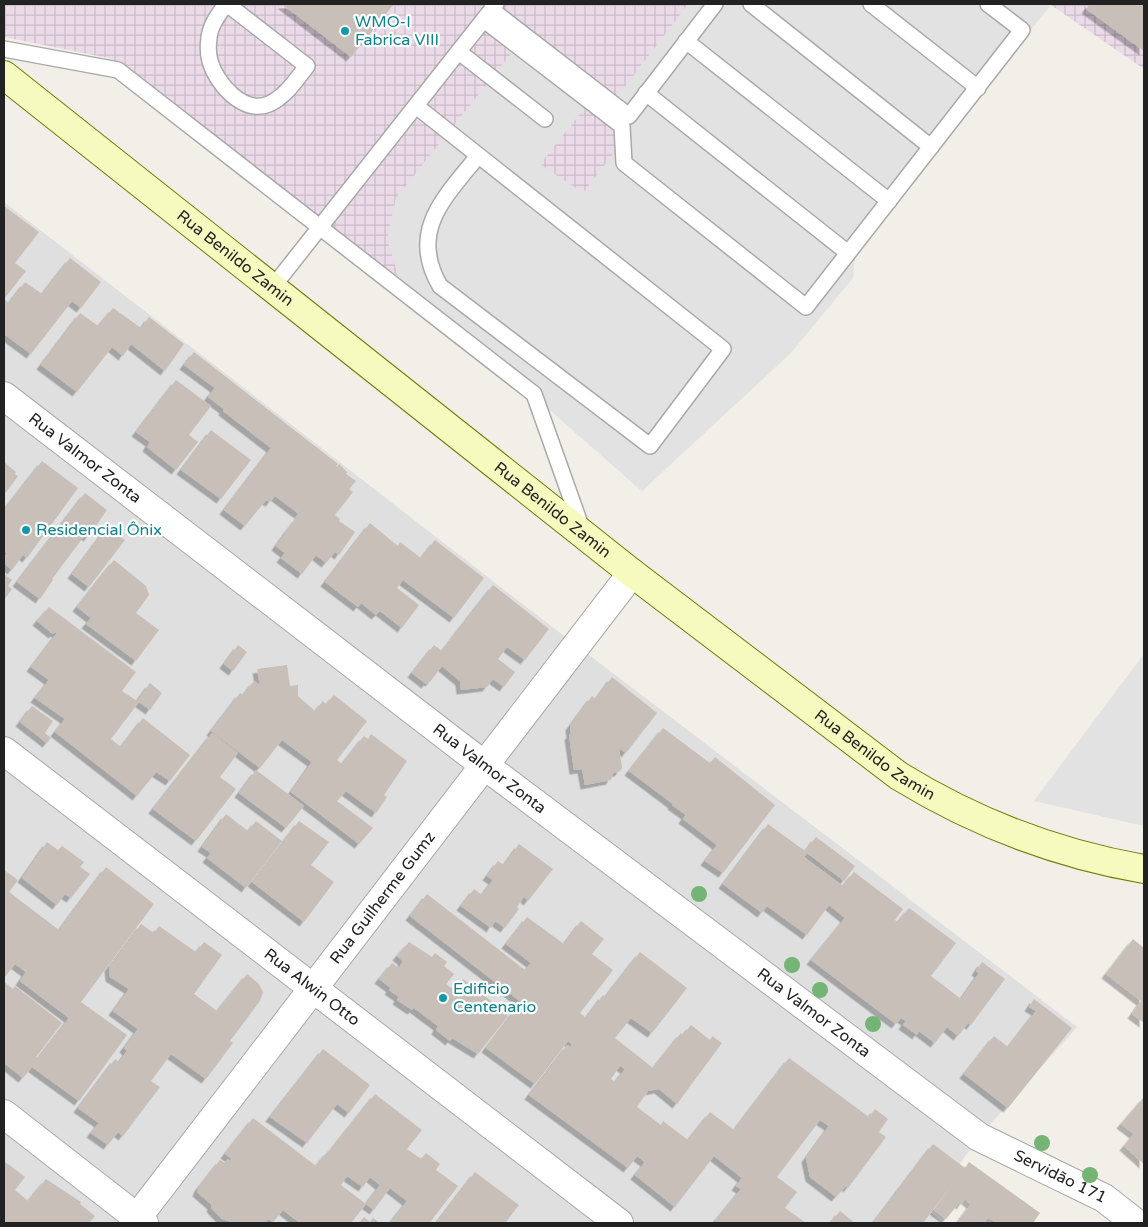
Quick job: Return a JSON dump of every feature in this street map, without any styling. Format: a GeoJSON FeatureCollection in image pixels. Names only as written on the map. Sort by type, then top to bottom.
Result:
{"type":"FeatureCollection","features":[{"type":"Feature","properties":{"kind":"main road","name":"Rua Benildo Zamin"},"geometry":{"type":"LineString","coordinates":[[4,76],[632,573],[899,776],[934,798],[1025,838],[1076,854],[1144,869]]}},
{"type":"Feature","properties":{"kind":"street","name":"Rua Valmor Zonta"},"geometry":{"type":"LineString","coordinates":[[4,396],[484,765],[979,1136]]}},
{"type":"Feature","properties":{"kind":"street","name":"Rua Guilherme Gumz"},"geometry":{"type":"LineString","coordinates":[[138,1222],[313,989],[632,573]]}},
{"type":"Feature","properties":{"kind":"street","name":"Rua Alwin Otto"},"geometry":{"type":"LineString","coordinates":[[4,751],[619,1223]]}},
{"type":"Feature","properties":{"kind":"street"},"geometry":{"type":"LineString","coordinates":[[4,1114],[138,1222]]}},
{"type":"Feature","properties":{"kind":"street","name":"Servidão 171"},"geometry":{"type":"LineString","coordinates":[[979,1136],[1104,1198],[1136,1223]]}},
{"type":"Feature","properties":{"kind":"lane"},"geometry":{"type":"LineString","coordinates":[[227,4],[307,66],[282,95],[268,104],[256,106],[238,99],[220,82],[212,68],[209,53],[210,33],[217,17],[227,4]]}},
{"type":"Feature","properties":{"kind":"lane"},"geometry":{"type":"LineString","coordinates":[[491,11],[629,116],[716,4]]}},
{"type":"Feature","properties":{"kind":"lane"},"geometry":{"type":"LineString","coordinates":[[751,4],[931,147]]}},
{"type":"Feature","properties":{"kind":"lane"},"geometry":{"type":"LineString","coordinates":[[872,4],[978,88]]}},
{"type":"Feature","properties":{"kind":"lane"},"geometry":{"type":"LineString","coordinates":[[491,11],[622,126],[624,163],[806,307],[1022,30],[988,4]]}},
{"type":"Feature","properties":{"kind":"lane"},"geometry":{"type":"LineString","coordinates":[[272,288],[491,11]]}},
{"type":"Feature","properties":{"kind":"lane"},"geometry":{"type":"LineString","coordinates":[[686,41],[889,201]]}},
{"type":"Feature","properties":{"kind":"lane"},"geometry":{"type":"LineString","coordinates":[[4,49],[118,70],[534,394],[585,535]]}},
{"type":"Feature","properties":{"kind":"lane"},"geometry":{"type":"LineString","coordinates":[[459,52],[545,119]]}},
{"type":"Feature","properties":{"kind":"lane"},"geometry":{"type":"LineString","coordinates":[[646,93],[848,253]]}},
{"type":"Feature","properties":{"kind":"lane"},"geometry":{"type":"LineString","coordinates":[[416,106],[723,349],[650,446],[440,286],[429,260],[430,225],[443,200],[478,156]]}},
{"type":"Feature","properties":{"kind":"shaded area"},"geometry":{"type":"Polygon","coordinates":[[[4,4],[1144,4],[1144,69],[1051,5],[856,238],[853,278],[642,491],[398,276],[289,203],[108,58],[4,37],[4,4]]]}},
{"type":"Feature","properties":{"kind":"shaded area"},"geometry":{"type":"Polygon","coordinates":[[[688,4],[1051,5],[856,238],[853,278],[791,353],[642,491],[398,276],[387,238],[396,198],[518,45],[592,99],[540,164],[583,193],[626,137],[596,116],[627,84],[688,4]]]}},
{"type":"Feature","properties":{"kind":"shaded area"},"geometry":{"type":"Polygon","coordinates":[[[4,202],[538,616],[1077,1027],[979,1137],[928,1209],[942,1223],[4,1223],[4,202]]]}},
{"type":"Feature","properties":{"kind":"shaded area"},"geometry":{"type":"Polygon","coordinates":[[[1144,654],[1144,826],[1034,801],[1144,654]]]}},
{"type":"Feature","properties":{"kind":"building","name":"WMO-I Fabrica VIII"},"geometry":{"type":"Polygon","coordinates":[[[282,4],[394,4],[351,57],[282,4]]]}},
{"type":"Feature","properties":{"kind":"building"},"geometry":{"type":"Polygon","coordinates":[[[1090,4],[1144,4],[1144,51],[1086,9],[1090,4]]]}},
{"type":"Feature","properties":{"kind":"building"},"geometry":{"type":"Polygon","coordinates":[[[4,206],[39,232],[15,263],[26,271],[4,299],[4,206]]]}},
{"type":"Feature","properties":{"kind":"building"},"geometry":{"type":"Polygon","coordinates":[[[70,258],[101,282],[81,308],[72,301],[31,354],[4,334],[4,299],[9,303],[25,282],[42,294],[70,258]]]}},
{"type":"Feature","properties":{"kind":"building"},"geometry":{"type":"Polygon","coordinates":[[[113,308],[141,328],[149,317],[184,344],[165,371],[131,344],[123,356],[112,347],[77,392],[41,365],[80,313],[98,326],[113,308]]]}},
{"type":"Feature","properties":{"kind":"building"},"geometry":{"type":"Polygon","coordinates":[[[194,352],[338,464],[337,467],[339,464],[347,472],[346,474],[356,481],[349,489],[353,492],[335,515],[340,519],[339,521],[355,532],[339,555],[335,552],[326,563],[316,555],[302,574],[281,558],[285,553],[276,546],[304,509],[299,514],[275,496],[270,502],[266,500],[245,526],[224,510],[271,448],[208,397],[215,388],[184,365],[194,352]]]}},
{"type":"Feature","properties":{"kind":"building"},"geometry":{"type":"Polygon","coordinates":[[[176,380],[211,406],[189,435],[198,442],[176,470],[147,447],[150,442],[136,432],[176,380]]]}},
{"type":"Feature","properties":{"kind":"building"},"geometry":{"type":"Polygon","coordinates":[[[211,430],[251,460],[221,499],[181,470],[211,430]]]}},
{"type":"Feature","properties":{"kind":"building","name":"Residencial Ônix"},"geometry":{"type":"Polygon","coordinates":[[[42,461],[78,488],[27,558],[23,555],[12,570],[4,563],[7,553],[4,551],[4,510],[42,461]]]}},
{"type":"Feature","properties":{"kind":"building"},"geometry":{"type":"Polygon","coordinates":[[[4,462],[18,476],[4,495],[4,462]]]}},
{"type":"Feature","properties":{"kind":"building"},"geometry":{"type":"Polygon","coordinates":[[[85,493],[107,510],[88,537],[85,535],[52,579],[40,599],[17,582],[85,493]]]}},
{"type":"Feature","properties":{"kind":"building"},"geometry":{"type":"Polygon","coordinates":[[[370,523],[398,546],[400,542],[421,558],[435,540],[484,578],[454,618],[403,580],[397,588],[419,605],[402,628],[380,611],[376,615],[361,603],[358,607],[325,582],[370,523]]]}},
{"type":"Feature","properties":{"kind":"building"},"geometry":{"type":"Polygon","coordinates":[[[107,527],[125,540],[89,587],[72,574],[107,527]]]}},
{"type":"Feature","properties":{"kind":"building"},"geometry":{"type":"Polygon","coordinates":[[[114,560],[146,586],[149,595],[136,613],[159,630],[136,661],[86,624],[91,618],[77,607],[114,560]]]}},
{"type":"Feature","properties":{"kind":"building"},"geometry":{"type":"Polygon","coordinates":[[[4,574],[12,580],[8,586],[12,589],[4,600],[4,574]]]}},
{"type":"Feature","properties":{"kind":"building"},"geometry":{"type":"Polygon","coordinates":[[[493,585],[549,629],[525,660],[507,647],[498,659],[515,672],[504,687],[493,679],[487,687],[461,690],[460,681],[442,666],[430,682],[428,681],[426,684],[412,673],[434,645],[442,651],[493,585]]]}},
{"type":"Feature","properties":{"kind":"building"},"geometry":{"type":"Polygon","coordinates":[[[49,607],[136,672],[122,691],[137,701],[150,683],[162,693],[150,710],[139,702],[111,739],[121,747],[143,718],[190,755],[170,781],[156,772],[137,796],[55,732],[65,719],[35,698],[49,680],[31,667],[57,633],[53,634],[37,621],[49,607]]]}},
{"type":"Feature","properties":{"kind":"building"},"geometry":{"type":"Polygon","coordinates":[[[238,645],[247,652],[233,671],[224,664],[238,645]]]}},
{"type":"Feature","properties":{"kind":"building"},"geometry":{"type":"Polygon","coordinates":[[[287,665],[290,686],[298,685],[298,696],[315,711],[323,701],[326,704],[334,695],[367,721],[337,760],[342,764],[364,736],[368,739],[371,734],[407,761],[384,795],[387,797],[376,813],[346,791],[337,801],[373,828],[359,844],[291,792],[312,762],[282,740],[260,768],[211,731],[240,693],[243,695],[254,681],[260,685],[257,669],[287,665]]]}},
{"type":"Feature","properties":{"kind":"building"},"geometry":{"type":"Polygon","coordinates":[[[612,677],[657,713],[626,753],[619,748],[622,768],[619,772],[613,773],[611,780],[585,785],[582,769],[574,770],[569,735],[571,734],[570,726],[592,696],[596,699],[612,677]]]}},
{"type":"Feature","properties":{"kind":"building"},"geometry":{"type":"Polygon","coordinates":[[[32,706],[53,721],[45,733],[51,738],[47,743],[20,722],[32,706]]]}},
{"type":"Feature","properties":{"kind":"building"},"geometry":{"type":"Polygon","coordinates":[[[663,728],[710,763],[715,757],[775,805],[723,873],[705,861],[717,845],[683,819],[686,815],[673,804],[629,771],[663,728]]]}},
{"type":"Feature","properties":{"kind":"building"},"geometry":{"type":"Polygon","coordinates":[[[212,733],[238,753],[220,777],[236,789],[196,841],[153,809],[212,733]]]}},
{"type":"Feature","properties":{"kind":"building"},"geometry":{"type":"Polygon","coordinates":[[[256,770],[304,806],[286,828],[239,793],[256,770]]]}},
{"type":"Feature","properties":{"kind":"building"},"geometry":{"type":"Polygon","coordinates":[[[226,814],[248,831],[256,821],[282,841],[246,888],[207,858],[211,853],[202,847],[226,814]]]}},
{"type":"Feature","properties":{"kind":"building"},"geometry":{"type":"Polygon","coordinates":[[[299,821],[329,842],[311,865],[334,882],[304,922],[252,882],[299,821]]]}},
{"type":"Feature","properties":{"kind":"building"},"geometry":{"type":"Polygon","coordinates":[[[768,824],[805,851],[816,837],[855,866],[844,881],[807,853],[804,857],[843,886],[854,872],[903,909],[895,920],[898,922],[909,908],[956,943],[931,976],[961,999],[979,973],[976,971],[982,962],[1005,979],[971,1025],[968,1023],[958,1036],[947,1027],[935,1043],[919,1031],[917,1035],[903,1025],[906,1021],[901,1018],[896,1024],[811,960],[845,918],[829,905],[807,935],[767,906],[762,913],[723,884],[768,824]]]}},
{"type":"Feature","properties":{"kind":"building"},"geometry":{"type":"Polygon","coordinates":[[[47,842],[58,850],[62,846],[84,862],[80,867],[90,874],[71,898],[65,894],[57,905],[22,878],[47,842]]]}},
{"type":"Feature","properties":{"kind":"building"},"geometry":{"type":"Polygon","coordinates":[[[519,844],[553,869],[528,901],[524,897],[517,907],[519,909],[505,928],[495,921],[491,928],[461,906],[474,889],[482,895],[493,880],[487,876],[498,861],[504,865],[519,844]]]}},
{"type":"Feature","properties":{"kind":"building"},"geometry":{"type":"Polygon","coordinates":[[[106,867],[154,904],[81,1002],[127,1035],[79,1101],[32,1067],[23,1078],[4,1063],[4,982],[13,989],[15,986],[62,1023],[36,1057],[38,1058],[69,1018],[20,981],[26,972],[15,964],[4,978],[4,870],[18,880],[9,892],[59,930],[106,867]]]}},
{"type":"Feature","properties":{"kind":"building"},"geometry":{"type":"Polygon","coordinates":[[[427,894],[525,970],[531,963],[506,944],[527,917],[564,944],[581,921],[604,939],[592,954],[613,970],[580,1013],[586,1018],[640,952],[687,988],[652,1033],[631,1018],[615,1038],[653,1068],[681,1033],[683,1035],[691,1025],[710,1040],[712,1036],[722,1043],[677,1104],[659,1089],[648,1091],[637,1107],[661,1125],[663,1121],[688,1140],[710,1112],[734,1130],[789,1058],[869,1117],[875,1109],[888,1119],[879,1132],[886,1137],[848,1188],[846,1186],[836,1197],[810,1177],[806,1158],[829,1126],[820,1120],[777,1177],[797,1192],[785,1208],[806,1223],[718,1223],[715,1221],[741,1189],[736,1186],[742,1178],[714,1156],[675,1207],[635,1175],[645,1162],[637,1156],[628,1168],[529,1095],[567,1045],[570,1047],[572,1044],[568,1041],[535,1084],[486,1048],[521,1002],[410,916],[427,894]],[[620,1066],[611,1079],[615,1082],[625,1069],[620,1066]]]}},
{"type":"Feature","properties":{"kind":"building"},"geometry":{"type":"Polygon","coordinates":[[[141,924],[154,933],[159,926],[196,952],[204,942],[222,955],[194,994],[217,1011],[247,974],[259,984],[263,992],[260,1001],[230,1041],[233,1043],[206,1079],[171,1054],[151,1081],[160,1087],[123,1136],[118,1132],[108,1145],[91,1133],[99,1123],[78,1108],[115,1059],[119,1062],[127,1051],[124,1048],[138,1029],[113,1011],[129,989],[110,977],[109,967],[141,924]]]}},
{"type":"Feature","properties":{"kind":"building"},"geometry":{"type":"Polygon","coordinates":[[[1133,939],[1144,948],[1144,1023],[1132,1014],[1141,1001],[1106,974],[1133,939]]]}},
{"type":"Feature","properties":{"kind":"building","name":"Edificio Centenario"},"geometry":{"type":"Polygon","coordinates":[[[409,942],[432,957],[435,953],[447,962],[444,966],[454,974],[446,984],[454,990],[463,979],[473,986],[475,983],[486,991],[484,995],[508,1016],[478,1054],[452,1038],[450,1041],[436,1030],[438,1026],[414,1008],[412,1010],[397,1000],[399,997],[379,979],[392,963],[399,968],[403,961],[397,956],[409,942]]]}},
{"type":"Feature","properties":{"kind":"building"},"geometry":{"type":"Polygon","coordinates":[[[1034,999],[1072,1028],[1008,1108],[964,1074],[994,1036],[1008,1047],[1036,1011],[1029,1007],[1034,999]]]}},
{"type":"Feature","properties":{"kind":"building"},"geometry":{"type":"Polygon","coordinates":[[[323,1049],[370,1085],[349,1113],[337,1104],[307,1143],[270,1117],[323,1049]]]}},
{"type":"Feature","properties":{"kind":"building"},"geometry":{"type":"Polygon","coordinates":[[[375,1094],[422,1130],[407,1149],[421,1159],[426,1153],[440,1164],[436,1170],[458,1186],[431,1221],[434,1223],[390,1223],[407,1201],[390,1188],[374,1210],[366,1204],[351,1223],[300,1223],[283,1210],[273,1222],[268,1219],[265,1223],[234,1223],[222,1219],[211,1207],[212,1205],[197,1192],[220,1160],[225,1163],[228,1159],[229,1161],[232,1159],[225,1154],[253,1118],[316,1166],[375,1094]],[[347,1176],[341,1185],[366,1204],[380,1185],[370,1177],[363,1187],[347,1176]]]}},
{"type":"Feature","properties":{"kind":"building"},"geometry":{"type":"Polygon","coordinates":[[[1144,1097],[1144,1164],[1124,1146],[1134,1134],[1121,1124],[1144,1097]]]}},
{"type":"Feature","properties":{"kind":"building"},"geometry":{"type":"Polygon","coordinates":[[[933,1144],[965,1168],[969,1162],[1040,1213],[1033,1223],[996,1223],[988,1217],[984,1223],[982,1221],[980,1223],[957,1223],[971,1204],[965,1199],[961,1205],[959,1203],[946,1219],[934,1210],[957,1178],[923,1223],[873,1223],[933,1144]]]}},
{"type":"Feature","properties":{"kind":"building"},"geometry":{"type":"Polygon","coordinates":[[[4,1161],[25,1177],[15,1190],[28,1201],[46,1179],[81,1202],[80,1204],[95,1216],[89,1223],[4,1223],[4,1205],[8,1200],[4,1204],[4,1161]]]}},
{"type":"Feature","properties":{"kind":"building"},"geometry":{"type":"Polygon","coordinates":[[[475,1172],[519,1205],[505,1223],[436,1223],[475,1172]]]}},
{"type":"Feature","properties":{"kind":"building"},"geometry":{"type":"Polygon","coordinates":[[[840,1211],[855,1223],[830,1223],[840,1211]]]}},
{"type":"Feature","properties":{"kind":"building"},"geometry":{"type":"Polygon","coordinates":[[[364,1217],[370,1222],[373,1218],[380,1223],[359,1223],[364,1217]]]}},
{"type":"Feature","properties":{"kind":"place","name":"WMO-I Fabrica VIII"},"geometry":{"type":"Point","coordinates":[345,31]}},
{"type":"Feature","properties":{"kind":"place","name":"Residencial Ônix"},"geometry":{"type":"Point","coordinates":[26,530]}},
{"type":"Feature","properties":{"kind":"place","name":"Edificio Centenario"},"geometry":{"type":"Point","coordinates":[443,998]}}]}
